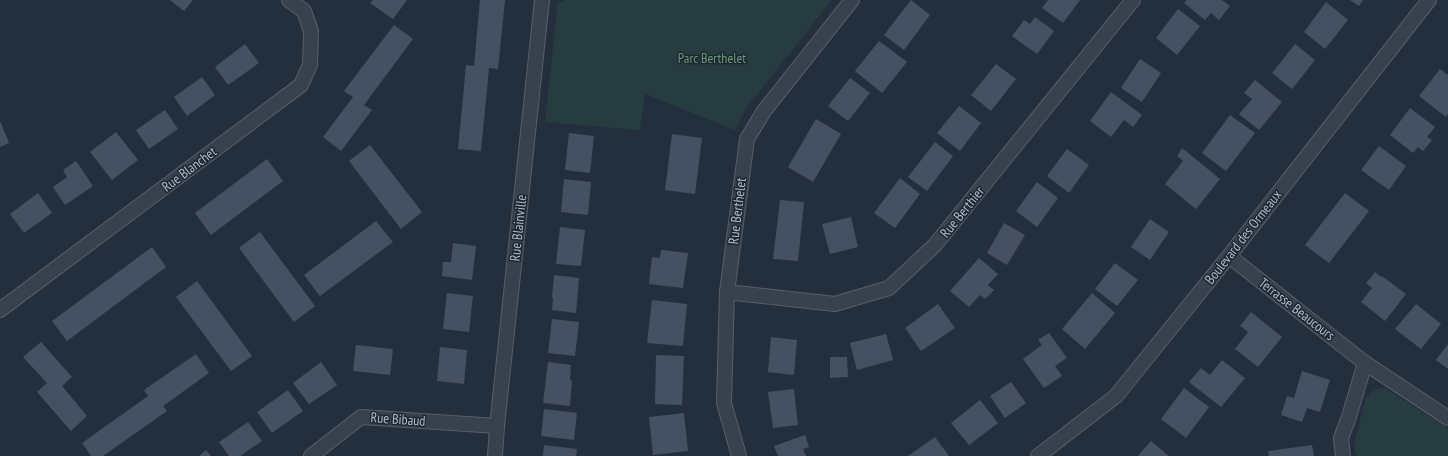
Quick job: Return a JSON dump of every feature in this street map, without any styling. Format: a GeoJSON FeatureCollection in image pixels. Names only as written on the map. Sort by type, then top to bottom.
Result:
{"type":"FeatureCollection","features":[{"type":"Feature","properties":{"kind":"street","name":"Rue Blanchet"},"geometry":{"type":"LineString","coordinates":[[0,310],[301,85],[310,65],[311,32],[304,11],[289,0]]}},
{"type":"Feature","properties":{"kind":"street","name":"Rue Blainville"},"geometry":{"type":"LineString","coordinates":[[495,456],[542,0]]}},
{"type":"Feature","properties":{"kind":"street","name":"Rue Berthelet"},"geometry":{"type":"LineString","coordinates":[[738,456],[724,403],[727,292],[747,139],[764,112],[852,0]]}},
{"type":"Feature","properties":{"kind":"street","name":"Rue Berthier"},"geometry":{"type":"LineString","coordinates":[[727,292],[835,304],[889,288],[936,245],[1133,0]]}},
{"type":"Feature","properties":{"kind":"street","name":"Boulevard des Ormeaux"},"geometry":{"type":"LineString","coordinates":[[1038,456],[1116,396],[1229,256],[1429,0]]}},
{"type":"Feature","properties":{"kind":"street","name":"Terrasse Beaucours"},"geometry":{"type":"LineString","coordinates":[[1229,256],[1365,363],[1448,418]]}},
{"type":"Feature","properties":{"kind":"street"},"geometry":{"type":"LineString","coordinates":[[1343,456],[1341,438],[1365,363]]}},
{"type":"Feature","properties":{"kind":"street","name":"Rue Bibaud"},"geometry":{"type":"LineString","coordinates":[[311,456],[362,417],[497,426]]}},
{"type":"Feature","properties":{"kind":"green space","name":"Parc Berthelet"},"geometry":{"type":"Polygon","coordinates":[[[565,0],[832,0],[747,107],[735,130],[645,94],[640,130],[545,122],[558,2],[565,0]]]}},
{"type":"Feature","properties":{"kind":"green space"},"geometry":{"type":"Polygon","coordinates":[[[1385,388],[1448,428],[1448,456],[1357,456],[1355,452],[1355,440],[1366,398],[1375,389],[1385,388]]]}},
{"type":"Feature","properties":{"kind":"building"},"geometry":{"type":"Polygon","coordinates":[[[170,0],[193,0],[184,11],[170,0]]]}},
{"type":"Feature","properties":{"kind":"building"},"geometry":{"type":"Polygon","coordinates":[[[373,0],[407,0],[393,19],[370,3],[373,0]]]}},
{"type":"Feature","properties":{"kind":"building"},"geometry":{"type":"Polygon","coordinates":[[[480,0],[505,0],[498,69],[489,68],[481,151],[458,149],[466,65],[474,66],[480,0]]]}},
{"type":"Feature","properties":{"kind":"building"},"geometry":{"type":"Polygon","coordinates":[[[911,0],[930,15],[904,50],[884,35],[911,0]]]}},
{"type":"Feature","properties":{"kind":"building"},"geometry":{"type":"Polygon","coordinates":[[[1048,0],[1080,0],[1063,23],[1042,8],[1048,0]]]}},
{"type":"Feature","properties":{"kind":"building"},"geometry":{"type":"Polygon","coordinates":[[[1187,0],[1222,0],[1230,6],[1219,20],[1211,13],[1205,20],[1184,3],[1187,0]]]}},
{"type":"Feature","properties":{"kind":"building"},"geometry":{"type":"Polygon","coordinates":[[[1350,0],[1363,0],[1359,6],[1350,0]]]}},
{"type":"Feature","properties":{"kind":"building"},"geometry":{"type":"Polygon","coordinates":[[[1326,2],[1348,20],[1325,49],[1304,32],[1326,2]]]}},
{"type":"Feature","properties":{"kind":"building"},"geometry":{"type":"Polygon","coordinates":[[[1178,9],[1200,26],[1177,55],[1156,38],[1178,9]]]}},
{"type":"Feature","properties":{"kind":"building"},"geometry":{"type":"Polygon","coordinates":[[[1035,17],[1054,31],[1037,54],[1012,36],[1024,20],[1030,24],[1035,17]]]}},
{"type":"Feature","properties":{"kind":"building"},"geometry":{"type":"Polygon","coordinates":[[[394,25],[413,39],[364,105],[372,110],[341,151],[323,137],[353,97],[344,91],[394,25]]]}},
{"type":"Feature","properties":{"kind":"building"},"geometry":{"type":"Polygon","coordinates":[[[879,41],[907,62],[882,93],[855,71],[879,41]]]}},
{"type":"Feature","properties":{"kind":"building"},"geometry":{"type":"Polygon","coordinates":[[[245,44],[259,63],[228,85],[215,67],[245,44]]]}},
{"type":"Feature","properties":{"kind":"building"},"geometry":{"type":"Polygon","coordinates":[[[1295,44],[1315,60],[1292,89],[1272,73],[1295,44]]]}},
{"type":"Feature","properties":{"kind":"building"},"geometry":{"type":"Polygon","coordinates":[[[1140,59],[1161,73],[1142,102],[1121,88],[1140,59]]]}},
{"type":"Feature","properties":{"kind":"building"},"geometry":{"type":"Polygon","coordinates":[[[996,64],[1016,79],[991,111],[971,95],[996,64]]]}},
{"type":"Feature","properties":{"kind":"building"},"geometry":{"type":"Polygon","coordinates":[[[1440,69],[1448,75],[1448,114],[1446,117],[1419,96],[1440,69]]]}},
{"type":"Feature","properties":{"kind":"building"},"geometry":{"type":"Polygon","coordinates":[[[202,77],[215,95],[187,116],[174,97],[202,77]]]}},
{"type":"Feature","properties":{"kind":"building"},"geometry":{"type":"Polygon","coordinates":[[[850,78],[870,93],[848,121],[828,106],[850,78]]]}},
{"type":"Feature","properties":{"kind":"building"},"geometry":{"type":"Polygon","coordinates":[[[1255,80],[1282,102],[1259,130],[1239,114],[1252,99],[1244,93],[1255,80]]]}},
{"type":"Feature","properties":{"kind":"building"},"geometry":{"type":"Polygon","coordinates":[[[1111,92],[1142,115],[1133,127],[1124,120],[1111,137],[1090,121],[1111,92]]]}},
{"type":"Feature","properties":{"kind":"building"},"geometry":{"type":"Polygon","coordinates":[[[959,106],[981,123],[960,151],[937,133],[959,106]]]}},
{"type":"Feature","properties":{"kind":"building"},"geometry":{"type":"Polygon","coordinates":[[[1410,108],[1435,127],[1427,137],[1432,140],[1423,151],[1418,147],[1413,153],[1390,135],[1410,108]]]}},
{"type":"Feature","properties":{"kind":"building"},"geometry":{"type":"Polygon","coordinates":[[[165,110],[178,129],[149,149],[136,130],[165,110]]]}},
{"type":"Feature","properties":{"kind":"building"},"geometry":{"type":"Polygon","coordinates":[[[1230,115],[1255,133],[1226,171],[1202,153],[1230,115]]]}},
{"type":"Feature","properties":{"kind":"building"},"geometry":{"type":"Polygon","coordinates":[[[816,119],[841,134],[813,182],[788,167],[816,119]]]}},
{"type":"Feature","properties":{"kind":"building"},"geometry":{"type":"Polygon","coordinates":[[[0,121],[9,143],[0,147],[0,121]]]}},
{"type":"Feature","properties":{"kind":"building"},"geometry":{"type":"Polygon","coordinates":[[[116,132],[138,160],[112,180],[90,152],[116,132]]]}},
{"type":"Feature","properties":{"kind":"building"},"geometry":{"type":"Polygon","coordinates":[[[569,133],[594,136],[590,173],[565,170],[569,133]]]}},
{"type":"Feature","properties":{"kind":"building"},"geometry":{"type":"Polygon","coordinates":[[[672,134],[702,138],[695,194],[665,190],[672,134]]]}},
{"type":"Feature","properties":{"kind":"building"},"geometry":{"type":"Polygon","coordinates":[[[935,142],[953,156],[927,191],[908,177],[935,142]]]}},
{"type":"Feature","properties":{"kind":"building"},"geometry":{"type":"Polygon","coordinates":[[[370,145],[422,212],[401,229],[349,161],[370,145]]]}},
{"type":"Feature","properties":{"kind":"building"},"geometry":{"type":"Polygon","coordinates":[[[1379,146],[1406,166],[1389,190],[1361,170],[1379,146]]]}},
{"type":"Feature","properties":{"kind":"building"},"geometry":{"type":"Polygon","coordinates":[[[1182,148],[1220,179],[1196,209],[1165,184],[1183,161],[1177,156],[1182,148]]]}},
{"type":"Feature","properties":{"kind":"building"},"geometry":{"type":"Polygon","coordinates":[[[1067,149],[1089,165],[1069,193],[1047,176],[1067,149]]]}},
{"type":"Feature","properties":{"kind":"building"},"geometry":{"type":"Polygon","coordinates":[[[267,159],[283,181],[211,235],[195,213],[267,159]]]}},
{"type":"Feature","properties":{"kind":"building"},"geometry":{"type":"Polygon","coordinates":[[[76,161],[93,186],[65,205],[53,187],[67,177],[63,170],[76,161]]]}},
{"type":"Feature","properties":{"kind":"building"},"geometry":{"type":"Polygon","coordinates":[[[900,178],[920,194],[895,228],[874,213],[900,178]]]}},
{"type":"Feature","properties":{"kind":"building"},"geometry":{"type":"Polygon","coordinates":[[[564,179],[591,182],[588,215],[561,212],[564,179]]]}},
{"type":"Feature","properties":{"kind":"building"},"geometry":{"type":"Polygon","coordinates":[[[1037,182],[1058,198],[1037,227],[1016,211],[1037,182]]]}},
{"type":"Feature","properties":{"kind":"building"},"geometry":{"type":"Polygon","coordinates":[[[38,193],[52,213],[24,233],[10,214],[38,193]]]}},
{"type":"Feature","properties":{"kind":"building"},"geometry":{"type":"Polygon","coordinates":[[[1345,193],[1369,211],[1329,263],[1305,245],[1345,193]]]}},
{"type":"Feature","properties":{"kind":"building"},"geometry":{"type":"Polygon","coordinates":[[[780,200],[804,202],[798,261],[773,259],[780,200]]]}},
{"type":"Feature","properties":{"kind":"building"},"geometry":{"type":"Polygon","coordinates":[[[851,217],[858,247],[830,254],[822,224],[851,217]]]}},
{"type":"Feature","properties":{"kind":"building"},"geometry":{"type":"Polygon","coordinates":[[[1150,219],[1169,232],[1150,260],[1131,247],[1150,219]]]}},
{"type":"Feature","properties":{"kind":"building"},"geometry":{"type":"Polygon","coordinates":[[[376,221],[393,242],[320,296],[304,275],[376,221]]]}},
{"type":"Feature","properties":{"kind":"building"},"geometry":{"type":"Polygon","coordinates":[[[1004,223],[1025,235],[1007,265],[987,253],[1004,223]]]}},
{"type":"Feature","properties":{"kind":"building"},"geometry":{"type":"Polygon","coordinates":[[[560,227],[585,230],[581,266],[556,264],[560,227]]]}},
{"type":"Feature","properties":{"kind":"building"},"geometry":{"type":"Polygon","coordinates":[[[260,232],[315,306],[294,322],[239,248],[260,232]]]}},
{"type":"Feature","properties":{"kind":"building"},"geometry":{"type":"Polygon","coordinates":[[[453,243],[476,246],[472,280],[442,276],[443,262],[451,262],[453,243]]]}},
{"type":"Feature","properties":{"kind":"building"},"geometry":{"type":"Polygon","coordinates":[[[152,247],[166,267],[67,341],[52,321],[152,247]]]}},
{"type":"Feature","properties":{"kind":"building"},"geometry":{"type":"Polygon","coordinates":[[[661,250],[688,253],[683,288],[649,284],[652,257],[660,258],[661,250]]]}},
{"type":"Feature","properties":{"kind":"building"},"geometry":{"type":"Polygon","coordinates":[[[979,258],[998,274],[988,285],[994,290],[985,299],[980,295],[969,307],[950,291],[979,258]]]}},
{"type":"Feature","properties":{"kind":"building"},"geometry":{"type":"Polygon","coordinates":[[[1115,263],[1138,280],[1117,306],[1095,289],[1115,263]]]}},
{"type":"Feature","properties":{"kind":"building"},"geometry":{"type":"Polygon","coordinates":[[[1375,272],[1406,294],[1385,321],[1361,302],[1372,288],[1366,283],[1375,272]]]}},
{"type":"Feature","properties":{"kind":"building"},"geometry":{"type":"Polygon","coordinates":[[[554,275],[579,278],[576,313],[552,310],[554,275]]]}},
{"type":"Feature","properties":{"kind":"building"},"geometry":{"type":"Polygon","coordinates":[[[197,281],[252,356],[231,371],[176,297],[197,281]]]}},
{"type":"Feature","properties":{"kind":"building"},"geometry":{"type":"Polygon","coordinates":[[[447,293],[473,296],[469,332],[443,329],[447,293]]]}},
{"type":"Feature","properties":{"kind":"building"},"geometry":{"type":"Polygon","coordinates":[[[1092,293],[1115,313],[1085,349],[1062,329],[1092,293]]]}},
{"type":"Feature","properties":{"kind":"building"},"geometry":{"type":"Polygon","coordinates":[[[652,300],[687,304],[683,346],[647,343],[652,300]]]}},
{"type":"Feature","properties":{"kind":"building"},"geometry":{"type":"Polygon","coordinates":[[[938,304],[955,328],[921,351],[905,328],[938,304]]]}},
{"type":"Feature","properties":{"kind":"building"},"geometry":{"type":"Polygon","coordinates":[[[1416,304],[1441,324],[1421,349],[1395,329],[1416,304]]]}},
{"type":"Feature","properties":{"kind":"building"},"geometry":{"type":"Polygon","coordinates":[[[1251,312],[1282,337],[1258,367],[1235,349],[1248,332],[1240,326],[1251,312]]]}},
{"type":"Feature","properties":{"kind":"building"},"geometry":{"type":"Polygon","coordinates":[[[552,319],[579,322],[575,356],[548,353],[552,319]]]}},
{"type":"Feature","properties":{"kind":"building"},"geometry":{"type":"Polygon","coordinates":[[[1049,333],[1067,358],[1055,366],[1062,376],[1044,388],[1023,359],[1042,345],[1038,340],[1049,333]]]}},
{"type":"Feature","properties":{"kind":"building"},"geometry":{"type":"Polygon","coordinates":[[[886,334],[893,360],[857,370],[850,343],[886,334]]]}},
{"type":"Feature","properties":{"kind":"building"},"geometry":{"type":"Polygon","coordinates":[[[771,337],[797,340],[794,375],[768,372],[771,337]]]}},
{"type":"Feature","properties":{"kind":"building"},"geometry":{"type":"Polygon","coordinates":[[[41,342],[72,377],[62,386],[87,416],[71,431],[37,392],[47,383],[23,357],[41,342]]]}},
{"type":"Feature","properties":{"kind":"building"},"geometry":{"type":"Polygon","coordinates":[[[1448,344],[1448,369],[1436,360],[1448,344]]]}},
{"type":"Feature","properties":{"kind":"building"},"geometry":{"type":"Polygon","coordinates":[[[356,345],[393,349],[390,375],[353,371],[356,345]]]}},
{"type":"Feature","properties":{"kind":"building"},"geometry":{"type":"Polygon","coordinates":[[[440,347],[467,350],[464,384],[437,381],[440,347]]]}},
{"type":"Feature","properties":{"kind":"building"},"geometry":{"type":"Polygon","coordinates":[[[196,354],[209,373],[163,406],[167,411],[103,456],[91,456],[82,443],[148,396],[144,390],[196,354]]]}},
{"type":"Feature","properties":{"kind":"building"},"geometry":{"type":"Polygon","coordinates":[[[656,355],[684,356],[682,405],[655,404],[656,355]]]}},
{"type":"Feature","properties":{"kind":"building"},"geometry":{"type":"Polygon","coordinates":[[[830,357],[847,357],[848,377],[830,378],[830,357]]]}},
{"type":"Feature","properties":{"kind":"building"},"geometry":{"type":"Polygon","coordinates":[[[1222,360],[1245,378],[1221,407],[1189,382],[1201,368],[1210,375],[1222,360]]]}},
{"type":"Feature","properties":{"kind":"building"},"geometry":{"type":"Polygon","coordinates":[[[321,362],[337,385],[309,404],[293,383],[321,362]]]}},
{"type":"Feature","properties":{"kind":"building"},"geometry":{"type":"Polygon","coordinates":[[[548,362],[571,365],[570,380],[572,381],[570,406],[543,403],[548,362]]]}},
{"type":"Feature","properties":{"kind":"building"},"geometry":{"type":"Polygon","coordinates":[[[1302,371],[1330,380],[1320,412],[1307,408],[1302,422],[1281,415],[1287,396],[1294,398],[1302,371]]]}},
{"type":"Feature","properties":{"kind":"building"},"geometry":{"type":"Polygon","coordinates":[[[1011,382],[1026,403],[1005,418],[990,396],[1011,382]]]}},
{"type":"Feature","properties":{"kind":"building"},"geometry":{"type":"Polygon","coordinates":[[[1184,388],[1209,407],[1186,438],[1161,419],[1184,388]]]}},
{"type":"Feature","properties":{"kind":"building"},"geometry":{"type":"Polygon","coordinates":[[[794,389],[798,425],[773,428],[768,392],[794,389]]]}},
{"type":"Feature","properties":{"kind":"building"},"geometry":{"type":"Polygon","coordinates":[[[288,390],[303,411],[272,433],[257,412],[288,390]]]}},
{"type":"Feature","properties":{"kind":"building"},"geometry":{"type":"Polygon","coordinates":[[[980,400],[998,423],[969,445],[951,423],[980,400]]]}},
{"type":"Feature","properties":{"kind":"building"},"geometry":{"type":"Polygon","coordinates":[[[544,409],[577,413],[574,440],[541,436],[544,409]]]}},
{"type":"Feature","properties":{"kind":"building"},"geometry":{"type":"Polygon","coordinates":[[[684,413],[688,451],[653,455],[649,417],[684,413]]]}},
{"type":"Feature","properties":{"kind":"building"},"geometry":{"type":"Polygon","coordinates":[[[248,422],[262,441],[240,456],[229,456],[219,442],[248,422]]]}},
{"type":"Feature","properties":{"kind":"building"},"geometry":{"type":"Polygon","coordinates":[[[805,435],[809,447],[803,449],[806,456],[778,456],[774,446],[805,435]]]}},
{"type":"Feature","properties":{"kind":"building"},"geometry":{"type":"Polygon","coordinates":[[[935,437],[949,456],[908,456],[935,437]]]}},
{"type":"Feature","properties":{"kind":"building"},"geometry":{"type":"Polygon","coordinates":[[[1151,441],[1169,456],[1138,456],[1151,441]]]}},
{"type":"Feature","properties":{"kind":"building"},"geometry":{"type":"Polygon","coordinates":[[[544,445],[577,449],[576,456],[543,456],[544,445]]]}},
{"type":"Feature","properties":{"kind":"building"},"geometry":{"type":"Polygon","coordinates":[[[1312,445],[1314,456],[1269,456],[1268,451],[1312,445]]]}},
{"type":"Feature","properties":{"kind":"building"},"geometry":{"type":"Polygon","coordinates":[[[206,450],[211,456],[199,456],[206,450]]]}}]}
